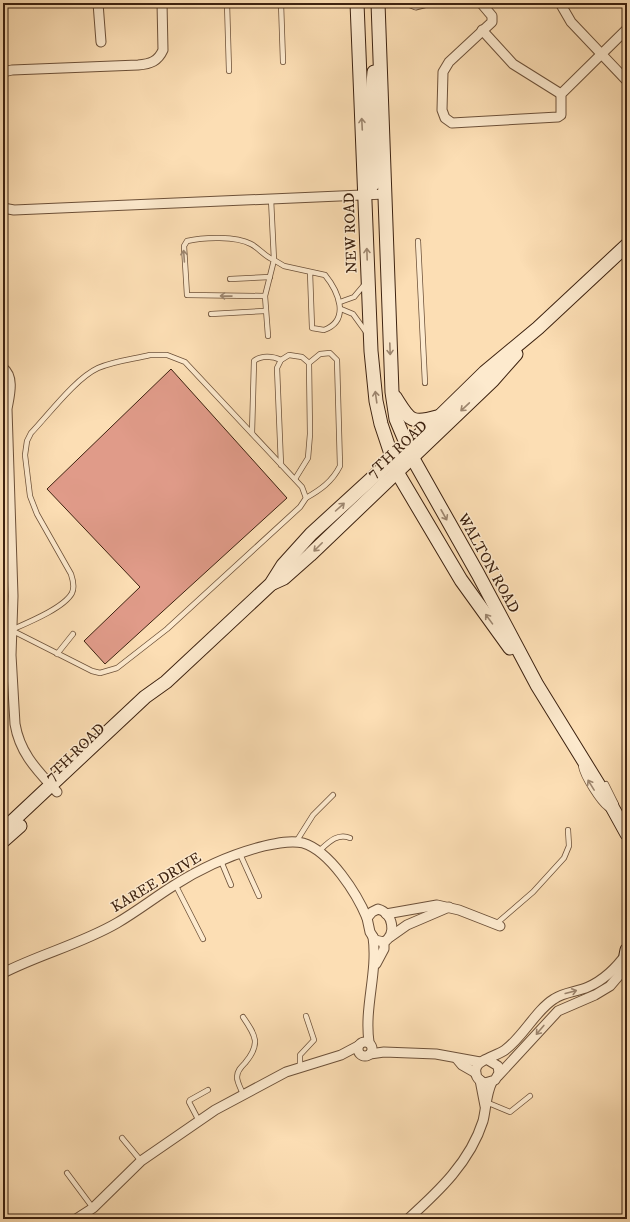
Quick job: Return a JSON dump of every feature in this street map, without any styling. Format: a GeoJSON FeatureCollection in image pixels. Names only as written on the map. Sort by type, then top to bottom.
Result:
{"type":"FeatureCollection","features":[{"type":"Feature","properties":{"kind":"main road","name":"NEW ROAD"},"geometry":{"type":"LineString","coordinates":[[357,3],[370,341],[376,401],[381,424],[395,466]]}},
{"type":"Feature","properties":{"kind":"main road"},"geometry":{"type":"LineString","coordinates":[[378,3],[392,392],[396,419],[409,452]]}},
{"type":"Feature","properties":{"kind":"main road"},"geometry":{"type":"LineString","coordinates":[[365,194],[374,183],[375,177],[372,94],[373,74],[380,50]]}},
{"type":"Feature","properties":{"kind":"main road","name":"7TH ROAD"},"geometry":{"type":"LineString","coordinates":[[3,842],[145,697],[166,682],[271,584],[284,578],[306,558],[409,452],[439,417],[488,369],[538,328],[627,245]]}},
{"type":"Feature","properties":{"kind":"main road","name":"7TH ROAD"},"geometry":{"type":"LineString","coordinates":[[409,452],[494,380],[538,328]]}},
{"type":"Feature","properties":{"kind":"main road"},"geometry":{"type":"LineString","coordinates":[[392,392],[406,415],[413,420],[424,421],[439,417]]}},
{"type":"Feature","properties":{"kind":"main road","name":"WALTON ROAD"},"geometry":{"type":"LineString","coordinates":[[409,452],[478,574],[537,685],[581,757],[615,809],[627,824]]}},
{"type":"Feature","properties":{"kind":"main road","name":"WALTON ROAD"},"geometry":{"type":"LineString","coordinates":[[395,466],[461,580],[537,685]]}},
{"type":"Feature","properties":{"kind":"main road","name":"7TH ROAD"},"geometry":{"type":"LineString","coordinates":[[3,830],[54,789]]}},
{"type":"Feature","properties":{"kind":"main road","name":"WALTON ROAD"},"geometry":{"type":"LineString","coordinates":[[615,809],[627,834]]}},
{"type":"Feature","properties":{"kind":"street"},"geometry":{"type":"LineString","coordinates":[[98,3],[101,42]]}},
{"type":"Feature","properties":{"kind":"street"},"geometry":{"type":"LineString","coordinates":[[3,72],[12,70],[138,65],[156,61],[164,50],[162,3]]}},
{"type":"Feature","properties":{"kind":"street"},"geometry":{"type":"LineString","coordinates":[[411,3],[416,5],[424,3]]}},
{"type":"Feature","properties":{"kind":"street"},"geometry":{"type":"LineString","coordinates":[[481,3],[493,18],[492,22],[449,62],[443,72],[442,110],[448,121],[457,124],[555,119],[561,115],[561,94],[627,29]]}},
{"type":"Feature","properties":{"kind":"street"},"geometry":{"type":"LineString","coordinates":[[560,3],[571,22],[627,81]]}},
{"type":"Feature","properties":{"kind":"street"},"geometry":{"type":"LineString","coordinates":[[482,30],[513,64],[561,94]]}},
{"type":"Feature","properties":{"kind":"street"},"geometry":{"type":"LineString","coordinates":[[3,208],[14,210],[385,194]]}},
{"type":"Feature","properties":{"kind":"street"},"geometry":{"type":"LineString","coordinates":[[3,368],[10,379],[7,409],[14,596],[7,632],[13,710],[17,734],[25,756],[54,789]]}},
{"type":"Feature","properties":{"kind":"street"},"geometry":{"type":"LineString","coordinates":[[3,401],[7,409]]}},
{"type":"Feature","properties":{"kind":"street"},"geometry":{"type":"LineString","coordinates":[[3,624],[7,632]]}},
{"type":"Feature","properties":{"kind":"street","name":"KAREE DRIVE"},"geometry":{"type":"LineString","coordinates":[[3,973],[27,961],[100,932],[128,916],[175,884],[198,871],[240,854],[274,844],[296,842],[313,848],[342,877],[356,895],[367,918]]}},
{"type":"Feature","properties":{"kind":"street","name":"KAREE DRIVE"},"geometry":{"type":"LineString","coordinates":[[356,895],[375,910]]}},
{"type":"Feature","properties":{"kind":"street"},"geometry":{"type":"LineString","coordinates":[[386,914],[438,905],[449,907],[498,925]]}},
{"type":"Feature","properties":{"kind":"street"},"geometry":{"type":"LineString","coordinates":[[373,936],[377,942],[387,940],[407,925],[449,907]]}},
{"type":"Feature","properties":{"kind":"street"},"geometry":{"type":"LineString","coordinates":[[366,1048],[370,988],[375,967],[387,940],[393,931],[386,914],[381,910],[375,910],[367,918],[373,936],[375,967]]}},
{"type":"Feature","properties":{"kind":"street"},"geometry":{"type":"LineString","coordinates":[[412,910],[416,921]]}},
{"type":"Feature","properties":{"kind":"street"},"geometry":{"type":"LineString","coordinates":[[486,1105],[477,1067],[484,1061],[505,1050],[519,1038],[552,1000],[563,994],[588,987],[603,978],[624,961]]}},
{"type":"Feature","properties":{"kind":"street"},"geometry":{"type":"LineString","coordinates":[[456,1058],[485,1083],[495,1080],[555,1014],[610,986],[624,961]]}},
{"type":"Feature","properties":{"kind":"street"},"geometry":{"type":"LineString","coordinates":[[547,1006],[555,1014]]}},
{"type":"Feature","properties":{"kind":"street"},"geometry":{"type":"LineString","coordinates":[[76,1219],[93,1208],[141,1161],[199,1121],[270,1079],[300,1067],[366,1048],[384,1052],[436,1054],[484,1061],[498,1066],[495,1080],[486,1105],[483,1121],[465,1159],[453,1176],[408,1219]]}},
{"type":"Feature","properties":{"kind":"lane"},"geometry":{"type":"LineString","coordinates":[[227,3],[229,71]]}},
{"type":"Feature","properties":{"kind":"lane"},"geometry":{"type":"LineString","coordinates":[[281,3],[283,62]]}},
{"type":"Feature","properties":{"kind":"lane"},"geometry":{"type":"LineString","coordinates":[[268,336],[265,296],[274,260],[271,198]]}},
{"type":"Feature","properties":{"kind":"lane"},"geometry":{"type":"LineString","coordinates":[[265,296],[187,295],[184,246],[187,241],[195,239],[236,238],[251,244],[284,266],[325,274],[333,286],[342,309],[335,323],[324,330],[312,328],[310,272]]}},
{"type":"Feature","properties":{"kind":"lane"},"geometry":{"type":"LineString","coordinates":[[418,241],[425,383]]}},
{"type":"Feature","properties":{"kind":"lane"},"geometry":{"type":"LineString","coordinates":[[230,279],[270,277]]}},
{"type":"Feature","properties":{"kind":"lane"},"geometry":{"type":"LineString","coordinates":[[340,302],[354,297],[368,280]]}},
{"type":"Feature","properties":{"kind":"lane"},"geometry":{"type":"LineString","coordinates":[[342,309],[353,314],[370,341]]}},
{"type":"Feature","properties":{"kind":"lane"},"geometry":{"type":"LineString","coordinates":[[211,314],[266,311]]}},
{"type":"Feature","properties":{"kind":"lane"},"geometry":{"type":"LineString","coordinates":[[7,632],[92,671],[100,673],[117,668],[167,629],[300,507],[306,498],[323,488],[336,474],[340,466],[336,360],[330,353],[320,354],[309,363]]}},
{"type":"Feature","properties":{"kind":"lane"},"geometry":{"type":"LineString","coordinates":[[7,632],[49,612],[72,592],[73,583],[71,574],[49,537],[30,496],[26,454],[27,441],[32,433],[85,377],[100,367],[150,355],[167,355],[185,362],[295,479],[302,487],[306,498]]}},
{"type":"Feature","properties":{"kind":"lane"},"geometry":{"type":"LineString","coordinates":[[282,465],[277,368],[281,360],[289,355],[302,357],[309,363],[310,434],[308,458],[295,479]]}},
{"type":"Feature","properties":{"kind":"lane"},"geometry":{"type":"LineString","coordinates":[[252,433],[254,361],[258,357],[276,357],[281,360]]}},
{"type":"Feature","properties":{"kind":"lane"},"geometry":{"type":"LineString","coordinates":[[57,654],[73,634]]}},
{"type":"Feature","properties":{"kind":"lane"},"geometry":{"type":"LineString","coordinates":[[296,842],[313,815],[333,795]]}},
{"type":"Feature","properties":{"kind":"lane"},"geometry":{"type":"LineString","coordinates":[[498,925],[533,892],[564,858],[569,846],[568,830]]}},
{"type":"Feature","properties":{"kind":"lane"},"geometry":{"type":"LineString","coordinates":[[318,852],[337,837],[345,836],[350,838]]}},
{"type":"Feature","properties":{"kind":"lane"},"geometry":{"type":"LineString","coordinates":[[240,854],[259,896]]}},
{"type":"Feature","properties":{"kind":"lane"},"geometry":{"type":"LineString","coordinates":[[221,861],[231,886]]}},
{"type":"Feature","properties":{"kind":"lane"},"geometry":{"type":"LineString","coordinates":[[175,884],[204,939]]}},
{"type":"Feature","properties":{"kind":"lane"},"geometry":{"type":"LineString","coordinates":[[300,1067],[300,1055],[314,1040],[306,1016]]}},
{"type":"Feature","properties":{"kind":"lane"},"geometry":{"type":"LineString","coordinates":[[243,1017],[254,1034],[255,1044],[253,1053],[237,1074],[243,1094]]}},
{"type":"Feature","properties":{"kind":"lane"},"geometry":{"type":"LineString","coordinates":[[199,1121],[189,1102],[208,1090]]}},
{"type":"Feature","properties":{"kind":"lane"},"geometry":{"type":"LineString","coordinates":[[486,1105],[510,1112],[530,1096]]}},
{"type":"Feature","properties":{"kind":"lane"},"geometry":{"type":"LineString","coordinates":[[122,1138],[141,1161]]}},
{"type":"Feature","properties":{"kind":"lane"},"geometry":{"type":"LineString","coordinates":[[67,1173],[93,1208]]}},
{"type":"Feature","properties":{"kind":"building"},"geometry":{"type":"Polygon","coordinates":[[[171,369],[287,498],[105,664],[84,641],[140,587],[47,489],[171,369]]]}}]}
